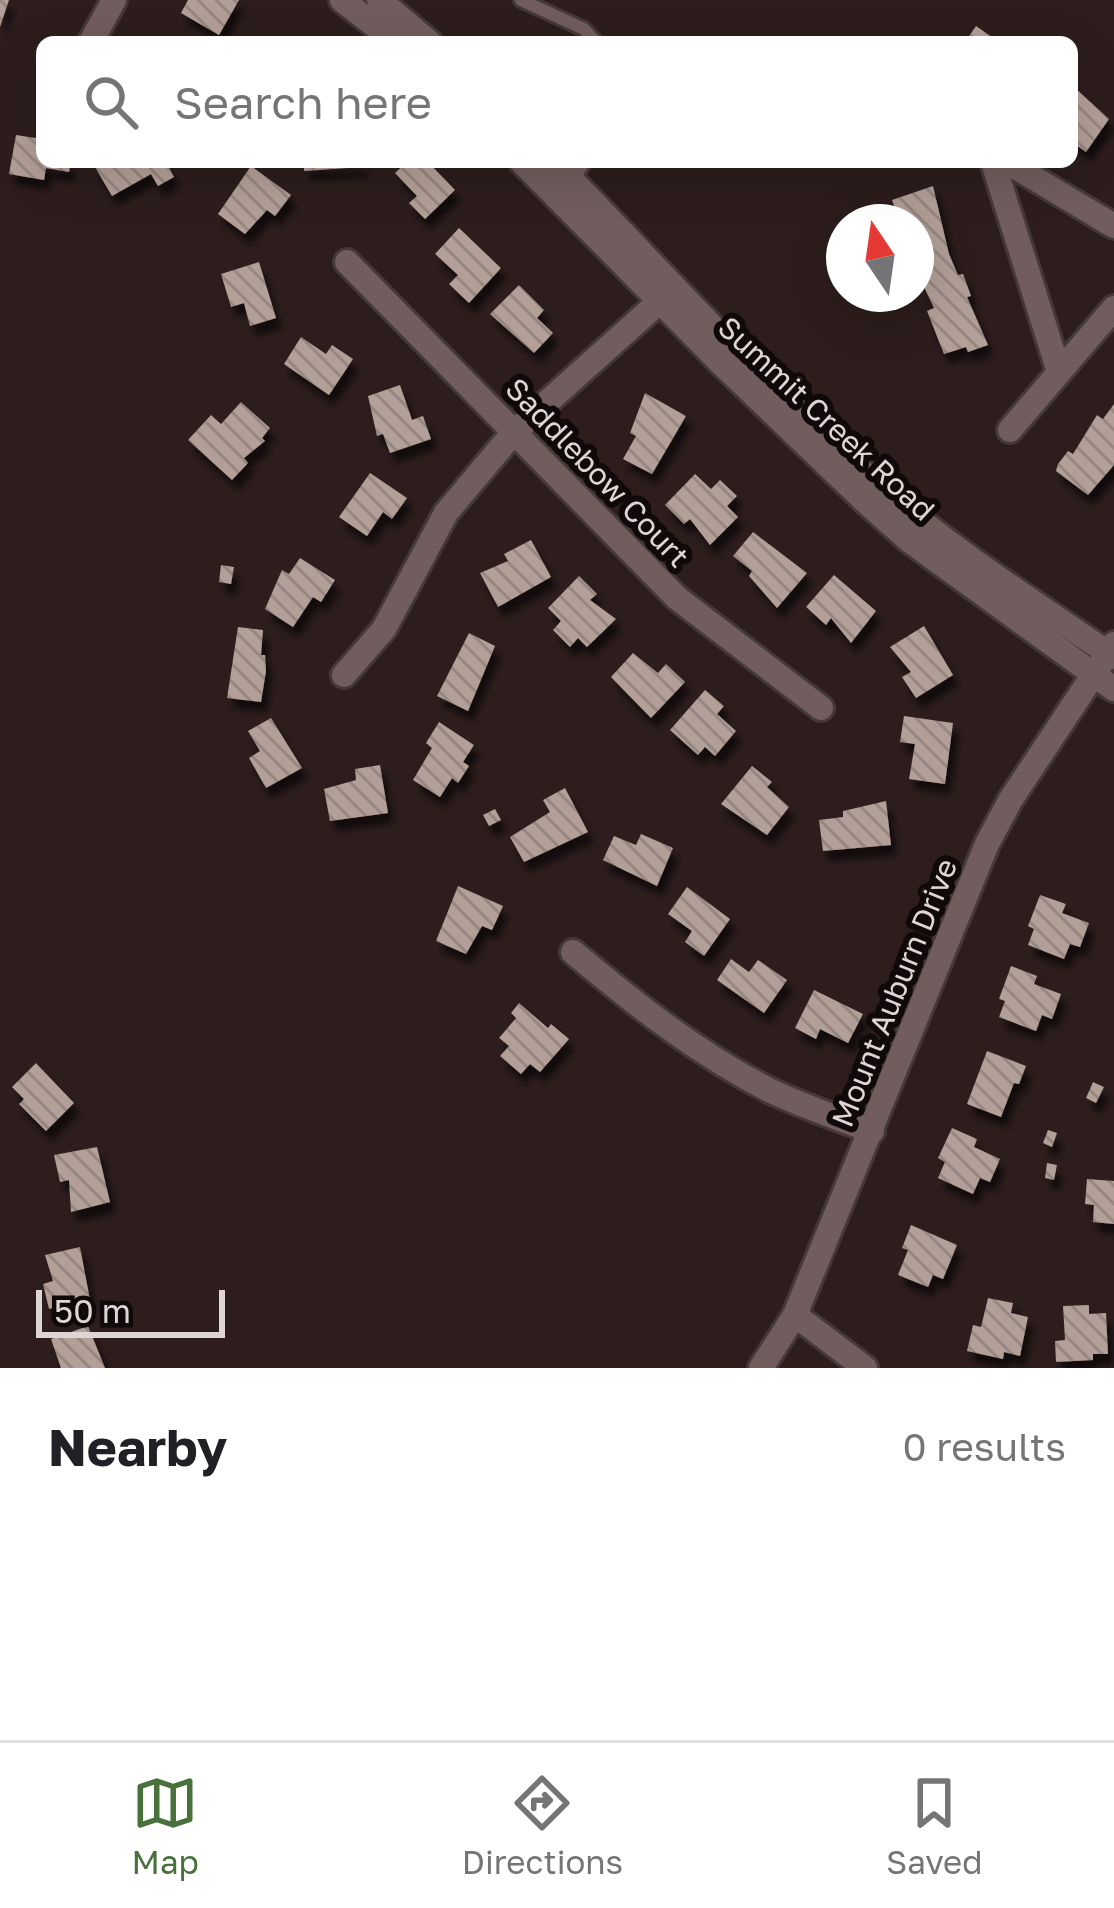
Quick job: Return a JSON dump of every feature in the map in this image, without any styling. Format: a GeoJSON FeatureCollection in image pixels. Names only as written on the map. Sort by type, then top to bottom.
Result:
{"type":"FeatureCollection","features":[{"type":"Feature","properties":{"kind":"street"},"geometry":{"type":"LineString","coordinates":[[94,36],[114,0]]}},
{"type":"Feature","properties":{"kind":"street"},"geometry":{"type":"LineString","coordinates":[[342,0],[373,6],[420,36]]}},
{"type":"Feature","properties":{"kind":"street"},"geometry":{"type":"LineString","coordinates":[[373,6],[392,36]]}},
{"type":"Feature","properties":{"kind":"street"},"geometry":{"type":"LineString","coordinates":[[995,168],[1059,372]]}},
{"type":"Feature","properties":{"kind":"street"},"geometry":{"type":"LineString","coordinates":[[1016,168],[1114,226]]}},
{"type":"Feature","properties":{"kind":"street","name":"Summit Creek Road"},"geometry":{"type":"LineString","coordinates":[[567,176],[667,294],[884,490],[1109,664]]}},
{"type":"Feature","properties":{"kind":"street","name":"Saddlebow Court"},"geometry":{"type":"LineString","coordinates":[[347,262],[676,598],[821,708]]}},
{"type":"Feature","properties":{"kind":"street"},"geometry":{"type":"LineString","coordinates":[[344,675],[384,629],[446,512],[514,432],[667,294]]}},
{"type":"Feature","properties":{"kind":"street"},"geometry":{"type":"LineString","coordinates":[[1010,430],[1114,308]]}},
{"type":"Feature","properties":{"kind":"street","name":"Mount Auburn Drive"},"geometry":{"type":"LineString","coordinates":[[761,1368],[795,1316],[988,844],[1011,799],[1109,664]]}},
{"type":"Feature","properties":{"kind":"street"},"geometry":{"type":"LineString","coordinates":[[573,952],[639,1008],[738,1073],[775,1093],[872,1131]]}},
{"type":"Feature","properties":{"kind":"street"},"geometry":{"type":"LineString","coordinates":[[795,1316],[866,1368]]}},
{"type":"Feature","properties":{"kind":"lane"},"geometry":{"type":"LineString","coordinates":[[521,0],[590,36]]}},
{"type":"Feature","properties":{"kind":"building"},"geometry":{"type":"Polygon","coordinates":[[[0,0],[9,0],[0,27],[0,0]]]}},
{"type":"Feature","properties":{"kind":"building"},"geometry":{"type":"Polygon","coordinates":[[[188,0],[239,0],[219,35],[181,13],[188,0]]]}},
{"type":"Feature","properties":{"kind":"building"},"geometry":{"type":"Polygon","coordinates":[[[976,26],[991,36],[969,36],[976,26]]]}},
{"type":"Feature","properties":{"kind":"building"},"geometry":{"type":"Polygon","coordinates":[[[1078,91],[1109,119],[1086,152],[1078,146],[1078,91]]]}},
{"type":"Feature","properties":{"kind":"building"},"geometry":{"type":"Polygon","coordinates":[[[16,135],[36,138],[36,168],[46,168],[44,180],[9,174],[16,135]]]}},
{"type":"Feature","properties":{"kind":"building"},"geometry":{"type":"Polygon","coordinates":[[[96,168],[169,168],[174,177],[158,186],[151,174],[112,196],[96,168]]]}},
{"type":"Feature","properties":{"kind":"building"},"geometry":{"type":"Polygon","coordinates":[[[250,168],[291,195],[275,216],[267,210],[245,234],[218,214],[250,168]]]}},
{"type":"Feature","properties":{"kind":"building"},"geometry":{"type":"Polygon","coordinates":[[[400,168],[434,168],[455,190],[425,219],[409,203],[417,196],[395,173],[400,168]]]}},
{"type":"Feature","properties":{"kind":"building"},"geometry":{"type":"Polygon","coordinates":[[[933,186],[949,254],[958,275],[963,274],[971,296],[967,297],[988,345],[944,354],[927,312],[934,312],[934,204],[893,204],[892,200],[933,186]]]}},
{"type":"Feature","properties":{"kind":"building"},"geometry":{"type":"Polygon","coordinates":[[[459,228],[501,268],[469,303],[449,284],[458,275],[435,254],[459,228]]]}},
{"type":"Feature","properties":{"kind":"building"},"geometry":{"type":"Polygon","coordinates":[[[259,262],[276,318],[250,326],[244,303],[231,307],[221,274],[259,262]]]}},
{"type":"Feature","properties":{"kind":"building"},"geometry":{"type":"Polygon","coordinates":[[[519,285],[544,310],[537,318],[553,333],[534,353],[490,314],[519,285]]]}},
{"type":"Feature","properties":{"kind":"building"},"geometry":{"type":"Polygon","coordinates":[[[301,337],[326,354],[332,345],[353,359],[329,395],[284,364],[301,337]]]}},
{"type":"Feature","properties":{"kind":"building"},"geometry":{"type":"Polygon","coordinates":[[[400,385],[412,420],[423,416],[431,439],[390,453],[383,434],[377,436],[368,396],[400,385]]]}},
{"type":"Feature","properties":{"kind":"building"},"geometry":{"type":"Polygon","coordinates":[[[645,393],[686,416],[652,474],[623,459],[636,436],[630,433],[645,393]]]}},
{"type":"Feature","properties":{"kind":"building"},"geometry":{"type":"Polygon","coordinates":[[[241,402],[270,428],[262,438],[265,441],[244,458],[248,463],[232,480],[188,440],[211,415],[221,424],[241,402]]]}},
{"type":"Feature","properties":{"kind":"building"},"geometry":{"type":"Polygon","coordinates":[[[1114,404],[1114,465],[1088,495],[1056,471],[1058,464],[1068,451],[1073,454],[1097,415],[1103,419],[1114,404]]]}},
{"type":"Feature","properties":{"kind":"building"},"geometry":{"type":"Polygon","coordinates":[[[370,473],[407,498],[392,519],[383,512],[367,536],[339,517],[370,473]]]}},
{"type":"Feature","properties":{"kind":"building"},"geometry":{"type":"Polygon","coordinates":[[[695,474],[711,489],[720,480],[737,496],[727,506],[738,517],[710,545],[690,519],[684,524],[665,505],[695,474]]]}},
{"type":"Feature","properties":{"kind":"building"},"geometry":{"type":"Polygon","coordinates":[[[753,532],[807,573],[777,608],[749,576],[752,571],[733,556],[753,532]]]}},
{"type":"Feature","properties":{"kind":"building"},"geometry":{"type":"Polygon","coordinates":[[[531,540],[551,577],[498,607],[480,573],[508,561],[504,554],[531,540]]]}},
{"type":"Feature","properties":{"kind":"building"},"geometry":{"type":"Polygon","coordinates":[[[300,558],[335,580],[321,602],[313,597],[293,627],[265,609],[282,570],[289,574],[300,558]]]}},
{"type":"Feature","properties":{"kind":"building"},"geometry":{"type":"Polygon","coordinates":[[[221,565],[234,567],[231,584],[219,582],[221,565]]]}},
{"type":"Feature","properties":{"kind":"building"},"geometry":{"type":"Polygon","coordinates":[[[834,575],[876,611],[851,643],[831,618],[826,625],[806,607],[834,575]]]}},
{"type":"Feature","properties":{"kind":"building"},"geometry":{"type":"Polygon","coordinates":[[[579,576],[597,594],[590,600],[616,619],[587,647],[578,638],[570,647],[553,630],[561,621],[548,608],[579,576]]]}},
{"type":"Feature","properties":{"kind":"building"},"geometry":{"type":"Polygon","coordinates":[[[924,626],[953,675],[916,698],[902,677],[911,672],[890,647],[924,626]]]}},
{"type":"Feature","properties":{"kind":"building"},"geometry":{"type":"Polygon","coordinates":[[[238,627],[263,630],[261,655],[265,655],[266,671],[261,702],[227,698],[238,627]]]}},
{"type":"Feature","properties":{"kind":"building"},"geometry":{"type":"Polygon","coordinates":[[[469,633],[495,646],[468,711],[437,696],[469,633]]]}},
{"type":"Feature","properties":{"kind":"building"},"geometry":{"type":"Polygon","coordinates":[[[633,653],[658,673],[666,664],[685,682],[651,718],[611,677],[633,653]]]}},
{"type":"Feature","properties":{"kind":"building"},"geometry":{"type":"Polygon","coordinates":[[[705,690],[724,706],[717,714],[736,731],[715,756],[705,747],[698,755],[670,730],[705,690]]]}},
{"type":"Feature","properties":{"kind":"building"},"geometry":{"type":"Polygon","coordinates":[[[904,716],[953,723],[945,784],[909,779],[915,744],[900,742],[904,716]]]}},
{"type":"Feature","properties":{"kind":"building"},"geometry":{"type":"Polygon","coordinates":[[[271,718],[302,768],[266,788],[249,758],[260,751],[248,731],[271,718]]]}},
{"type":"Feature","properties":{"kind":"building"},"geometry":{"type":"Polygon","coordinates":[[[439,722],[474,745],[458,783],[452,778],[440,797],[413,780],[432,748],[426,743],[439,722]]]}},
{"type":"Feature","properties":{"kind":"building"},"geometry":{"type":"Polygon","coordinates":[[[380,765],[388,813],[330,821],[324,789],[356,780],[355,769],[380,765]]]}},
{"type":"Feature","properties":{"kind":"building"},"geometry":{"type":"Polygon","coordinates":[[[752,766],[772,782],[767,787],[789,807],[767,835],[721,804],[752,766]]]}},
{"type":"Feature","properties":{"kind":"building"},"geometry":{"type":"Polygon","coordinates":[[[565,788],[588,832],[524,862],[510,837],[550,812],[543,800],[565,788]]]}},
{"type":"Feature","properties":{"kind":"building"},"geometry":{"type":"Polygon","coordinates":[[[886,801],[891,845],[823,851],[819,820],[843,817],[843,811],[886,801]]]}},
{"type":"Feature","properties":{"kind":"building"},"geometry":{"type":"Polygon","coordinates":[[[495,809],[501,820],[489,826],[483,815],[495,809]]]}},
{"type":"Feature","properties":{"kind":"building"},"geometry":{"type":"Polygon","coordinates":[[[641,834],[673,848],[657,886],[603,860],[614,836],[636,845],[641,834]]]}},
{"type":"Feature","properties":{"kind":"building"},"geometry":{"type":"Polygon","coordinates":[[[458,886],[503,906],[492,930],[482,926],[466,954],[436,941],[458,886]]]}},
{"type":"Feature","properties":{"kind":"building"},"geometry":{"type":"Polygon","coordinates":[[[687,887],[730,919],[704,956],[685,942],[692,931],[668,914],[687,887]]]}},
{"type":"Feature","properties":{"kind":"building"},"geometry":{"type":"Polygon","coordinates":[[[1040,895],[1066,904],[1062,913],[1089,923],[1080,947],[1070,944],[1064,959],[1028,945],[1034,929],[1028,926],[1040,895]]]}},
{"type":"Feature","properties":{"kind":"building"},"geometry":{"type":"Polygon","coordinates":[[[731,959],[749,972],[758,960],[787,980],[764,1013],[717,980],[731,959]]]}},
{"type":"Feature","properties":{"kind":"building"},"geometry":{"type":"Polygon","coordinates":[[[1011,966],[1037,976],[1034,984],[1061,994],[1052,1019],[1042,1015],[1036,1031],[999,1017],[1005,1001],[999,999],[1011,966]]]}},
{"type":"Feature","properties":{"kind":"building"},"geometry":{"type":"Polygon","coordinates":[[[814,990],[863,1014],[848,1043],[820,1029],[816,1039],[795,1028],[814,990]]]}},
{"type":"Feature","properties":{"kind":"building"},"geometry":{"type":"Polygon","coordinates":[[[519,1003],[569,1039],[540,1072],[530,1064],[521,1074],[500,1056],[509,1046],[499,1038],[516,1018],[511,1013],[519,1003]]]}},
{"type":"Feature","properties":{"kind":"building"},"geometry":{"type":"Polygon","coordinates":[[[987,1051],[1026,1066],[1001,1117],[967,1104],[987,1051]]]}},
{"type":"Feature","properties":{"kind":"building"},"geometry":{"type":"Polygon","coordinates":[[[36,1063],[74,1103],[46,1131],[19,1104],[24,1099],[12,1087],[36,1063]]]}},
{"type":"Feature","properties":{"kind":"building"},"geometry":{"type":"Polygon","coordinates":[[[1093,1082],[1104,1087],[1096,1103],[1086,1098],[1093,1082]]]}},
{"type":"Feature","properties":{"kind":"building"},"geometry":{"type":"Polygon","coordinates":[[[952,1128],[977,1139],[974,1147],[1000,1159],[990,1182],[980,1178],[973,1194],[938,1178],[945,1162],[938,1158],[952,1128]]]}},
{"type":"Feature","properties":{"kind":"building"},"geometry":{"type":"Polygon","coordinates":[[[1048,1130],[1057,1133],[1052,1147],[1043,1143],[1048,1130]]]}},
{"type":"Feature","properties":{"kind":"building"},"geometry":{"type":"Polygon","coordinates":[[[97,1147],[110,1202],[71,1212],[69,1180],[60,1182],[54,1155],[97,1147]]]}},
{"type":"Feature","properties":{"kind":"building"},"geometry":{"type":"Polygon","coordinates":[[[1047,1163],[1057,1165],[1054,1180],[1045,1178],[1047,1163]]]}},
{"type":"Feature","properties":{"kind":"building"},"geometry":{"type":"Polygon","coordinates":[[[1087,1179],[1114,1181],[1114,1224],[1093,1222],[1094,1205],[1085,1204],[1087,1179]]]}},
{"type":"Feature","properties":{"kind":"building"},"geometry":{"type":"Polygon","coordinates":[[[911,1225],[957,1245],[943,1279],[933,1275],[928,1287],[898,1275],[911,1225]]]}},
{"type":"Feature","properties":{"kind":"building"},"geometry":{"type":"Polygon","coordinates":[[[80,1247],[90,1300],[49,1309],[43,1284],[53,1281],[45,1255],[80,1247]]]}},
{"type":"Feature","properties":{"kind":"building"},"geometry":{"type":"Polygon","coordinates":[[[988,1298],[1013,1303],[1011,1313],[1028,1317],[1020,1356],[1004,1352],[1003,1359],[967,1351],[973,1325],[981,1327],[988,1298]]]}},
{"type":"Feature","properties":{"kind":"building"},"geometry":{"type":"Polygon","coordinates":[[[1089,1305],[1089,1314],[1106,1313],[1108,1354],[1093,1354],[1093,1360],[1056,1362],[1055,1341],[1065,1340],[1063,1306],[1089,1305]]]}},
{"type":"Feature","properties":{"kind":"building"},"geometry":{"type":"Polygon","coordinates":[[[88,1326],[105,1368],[61,1368],[51,1339],[88,1326]]]}}]}
